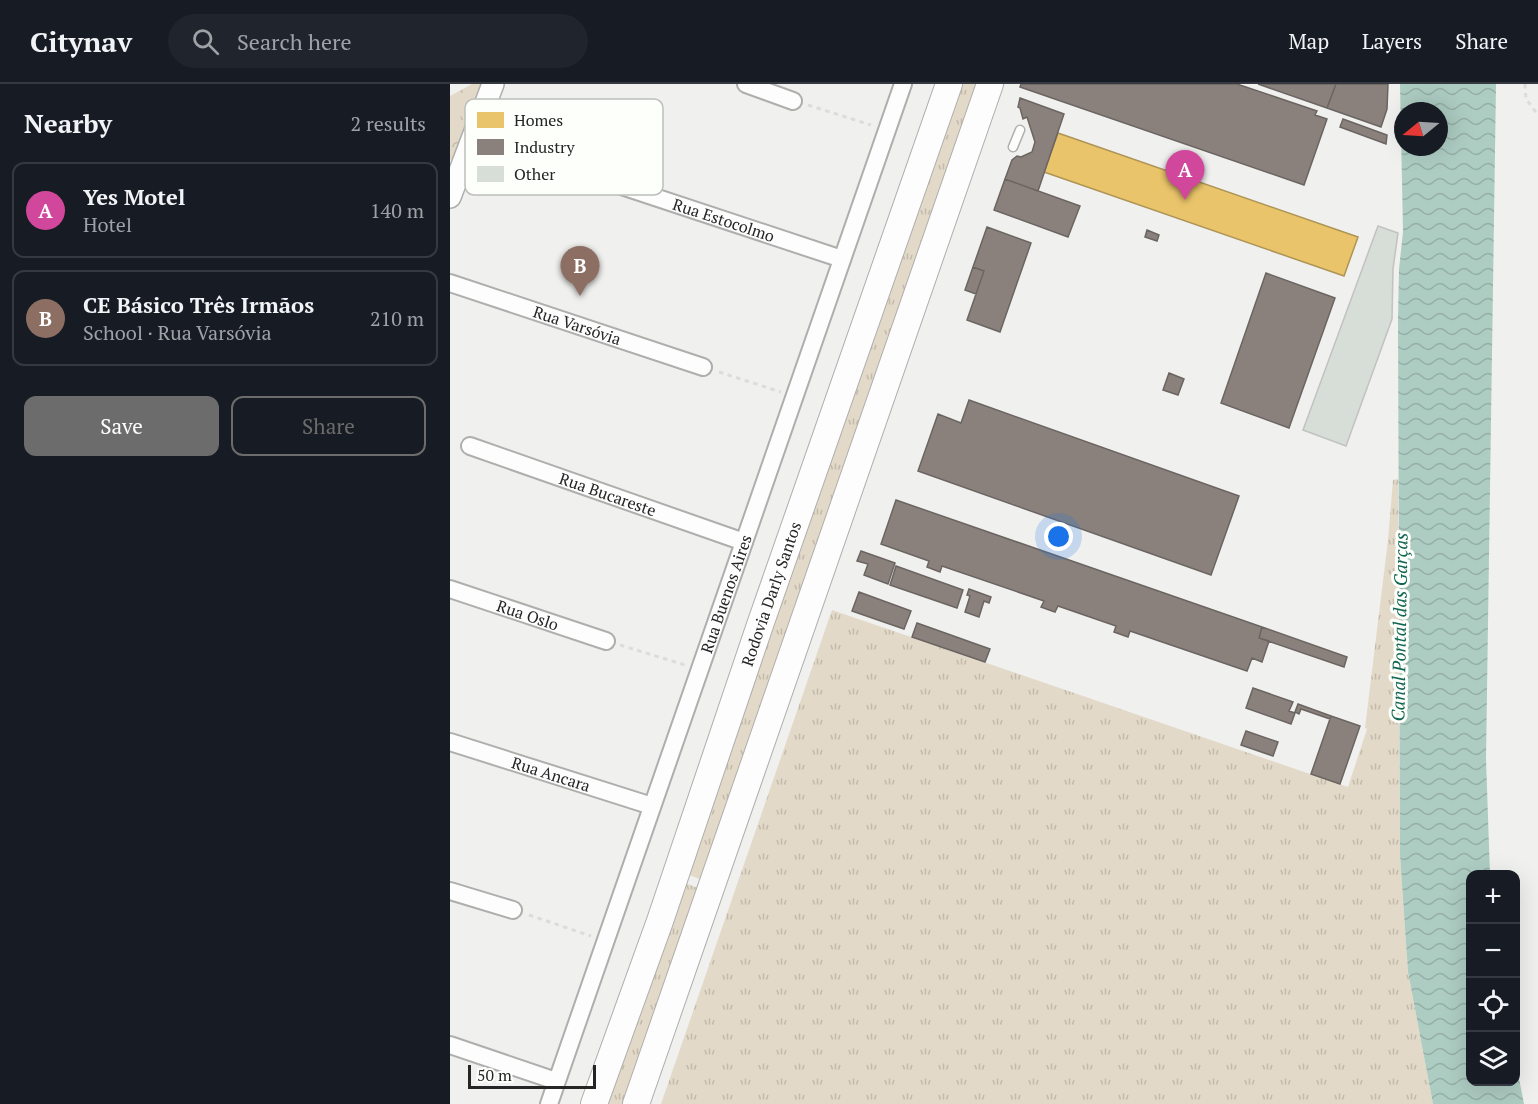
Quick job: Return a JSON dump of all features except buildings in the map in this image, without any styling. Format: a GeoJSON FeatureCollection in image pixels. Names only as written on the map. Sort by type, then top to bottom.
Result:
{"type":"FeatureCollection","features":[{"type":"Feature","properties":{"kind":"main road","name":"Rodovia Darly Santos"},"geometry":{"type":"LineString","coordinates":[[594,1104],[660,921],[760,625],[950,84]]}},
{"type":"Feature","properties":{"kind":"main road"},"geometry":{"type":"LineString","coordinates":[[636,1104],[990,84]]}},
{"type":"Feature","properties":{"kind":"street"},"geometry":{"type":"LineString","coordinates":[[487,99],[493,84]]}},
{"type":"Feature","properties":{"kind":"street"},"geometry":{"type":"LineString","coordinates":[[746,84],[793,101]]}},
{"type":"Feature","properties":{"kind":"street","name":"Rua Buenos Aires"},"geometry":{"type":"LineString","coordinates":[[549,1104],[903,84]]}},
{"type":"Feature","properties":{"kind":"street"},"geometry":{"type":"LineString","coordinates":[[450,197],[465,158]]}},
{"type":"Feature","properties":{"kind":"street","name":"Rua Estocolmo"},"geometry":{"type":"LineString","coordinates":[[649,195],[842,259]]}},
{"type":"Feature","properties":{"kind":"street","name":"Rua Varsóvia"},"geometry":{"type":"LineString","coordinates":[[450,283],[703,367]]}},
{"type":"Feature","properties":{"kind":"street","name":"Rua Bucareste"},"geometry":{"type":"LineString","coordinates":[[470,446],[744,542]]}},
{"type":"Feature","properties":{"kind":"street","name":"Rua Oslo"},"geometry":{"type":"LineString","coordinates":[[450,590],[606,640]]}},
{"type":"Feature","properties":{"kind":"street","name":"Rua Ancara"},"geometry":{"type":"LineString","coordinates":[[450,742],[652,806]]}},
{"type":"Feature","properties":{"kind":"street"},"geometry":{"type":"LineString","coordinates":[[450,891],[513,910]]}},
{"type":"Feature","properties":{"kind":"street"},"geometry":{"type":"LineString","coordinates":[[450,1045],[556,1081]]}},
{"type":"Feature","properties":{"kind":"lane"},"geometry":{"type":"LineString","coordinates":[[1013,147],[1020,130]]}},
{"type":"Feature","properties":{"kind":"path"},"geometry":{"type":"LineString","coordinates":[[1525,84],[1526,99],[1538,115]]}},
{"type":"Feature","properties":{"kind":"path"},"geometry":{"type":"LineString","coordinates":[[793,101],[887,130]]}},
{"type":"Feature","properties":{"kind":"path"},"geometry":{"type":"LineString","coordinates":[[703,367],[794,397]]}},
{"type":"Feature","properties":{"kind":"path"},"geometry":{"type":"LineString","coordinates":[[606,640],[699,669]]}},
{"type":"Feature","properties":{"kind":"path"},"geometry":{"type":"LineString","coordinates":[[513,910],[605,941]]}},
{"type":"Feature","properties":{"kind":"green space"},"geometry":{"type":"Polygon","coordinates":[[[472,84],[481,84],[475,99],[465,99],[465,126],[453,158],[450,160],[450,96],[472,84]]]}},
{"type":"Feature","properties":{"kind":"green space"},"geometry":{"type":"Polygon","coordinates":[[[961,84],[980,84],[703,880],[686,874],[961,84]]]}},
{"type":"Feature","properties":{"kind":"green space"},"geometry":{"type":"Polygon","coordinates":[[[469,95],[465,99],[465,105],[450,144],[450,105],[469,95]]]}},
{"type":"Feature","properties":{"kind":"green space"},"geometry":{"type":"Polygon","coordinates":[[[1398,479],[1400,855],[1408,972],[1433,1104],[661,1104],[832,610],[1348,787],[1367,729],[1365,728],[1393,480],[1398,479]]]}},
{"type":"Feature","properties":{"kind":"green space"},"geometry":{"type":"Polygon","coordinates":[[[683,882],[700,889],[625,1104],[606,1104],[683,882]]]}},
{"type":"Feature","properties":{"kind":"water","name":"Canal Pontal das Garças"},"geometry":{"type":"Polygon","coordinates":[[[1400,84],[1496,84],[1486,759],[1490,870],[1466,870],[1466,1086],[1520,1086],[1520,1084],[1524,1104],[1433,1104],[1408,972],[1400,855],[1399,269],[1403,232],[1401,156],[1448,156],[1448,102],[1400,102],[1400,84]]]}},
{"type":"Feature","properties":{"kind":"place","name":"Yes Motel"},"geometry":{"type":"Point","coordinates":[1185,200]}},
{"type":"Feature","properties":{"kind":"place","name":"CE Básico Três Irmãos"},"geometry":{"type":"Point","coordinates":[580,296]}}]}
